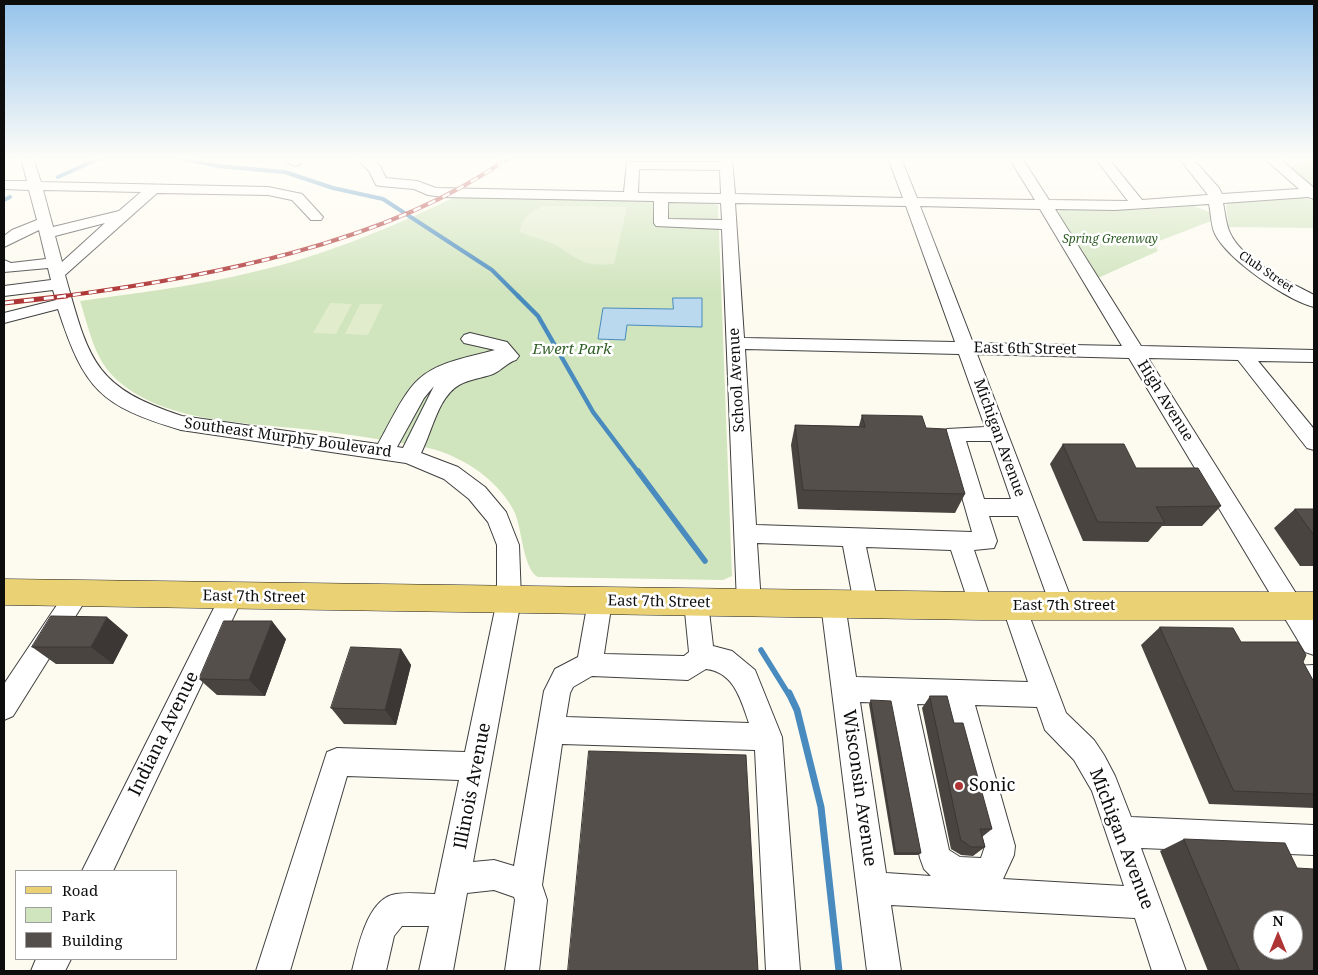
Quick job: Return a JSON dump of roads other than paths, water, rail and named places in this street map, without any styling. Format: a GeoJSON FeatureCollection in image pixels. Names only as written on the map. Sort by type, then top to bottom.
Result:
{"type":"FeatureCollection","features":[{"type":"Feature","properties":{"kind":"main road","name":"East 7th Street"},"geometry":{"type":"LineString","coordinates":[[4,592],[981,606],[1303,606]]}},
{"type":"Feature","properties":{"kind":"street","name":"Southeast Murphy Boulevard"},"geometry":{"type":"LineString","coordinates":[[40,204],[64,303],[81,354],[96,379],[117,396],[147,412],[180,423],[384,451],[410,456],[451,473],[477,493],[498,518],[508,545],[509,600]]}},
{"type":"Feature","properties":{"kind":"street"},"geometry":{"type":"LineString","coordinates":[[4,291],[57,274],[137,204]]}},
{"type":"Feature","properties":{"kind":"street"},"geometry":{"type":"LineString","coordinates":[[303,204],[316,217]]}},
{"type":"Feature","properties":{"kind":"street"},"geometry":{"type":"LineString","coordinates":[[662,204],[661,222],[729,210],[860,204]]}},
{"type":"Feature","properties":{"kind":"street"},"geometry":{"type":"LineString","coordinates":[[689,204],[729,210]]}},
{"type":"Feature","properties":{"kind":"street","name":"School Avenue"},"geometry":{"type":"LineString","coordinates":[[729,204],[749,603]]}},
{"type":"Feature","properties":{"kind":"street","name":"Michigan Avenue"},"geometry":{"type":"LineString","coordinates":[[912,204],[1062,606]]}},
{"type":"Feature","properties":{"kind":"street"},"geometry":{"type":"LineString","coordinates":[[1022,204],[1158,204]]}},
{"type":"Feature","properties":{"kind":"street","name":"High Avenue"},"geometry":{"type":"LineString","coordinates":[[1044,204],[1134,352],[1303,606],[1314,644]]}},
{"type":"Feature","properties":{"kind":"street","name":"Club Street"},"geometry":{"type":"LineString","coordinates":[[1217,204],[1222,233],[1240,256],[1271,279],[1314,302]]}},
{"type":"Feature","properties":{"kind":"street"},"geometry":{"type":"LineString","coordinates":[[4,243],[17,233],[125,214]]}},
{"type":"Feature","properties":{"kind":"street"},"geometry":{"type":"LineString","coordinates":[[4,265],[7,268],[57,274]]}},
{"type":"Feature","properties":{"kind":"street"},"geometry":{"type":"LineString","coordinates":[[4,318],[64,303]]}},
{"type":"Feature","properties":{"kind":"street"},"geometry":{"type":"LineString","coordinates":[[384,451],[417,394],[426,383],[438,374],[499,364],[504,358],[510,356],[502,346],[470,339]]}},
{"type":"Feature","properties":{"kind":"street","name":"East 6th Street"},"geometry":{"type":"LineString","coordinates":[[735,343],[1314,356]]}},
{"type":"Feature","properties":{"kind":"street"},"geometry":{"type":"LineString","coordinates":[[1243,354],[1314,443]]}},
{"type":"Feature","properties":{"kind":"street"},"geometry":{"type":"LineString","coordinates":[[410,456],[440,393],[467,370]]}},
{"type":"Feature","properties":{"kind":"street"},"geometry":{"type":"LineString","coordinates":[[746,534],[986,541],[954,434],[998,434]]}},
{"type":"Feature","properties":{"kind":"street"},"geometry":{"type":"LineString","coordinates":[[976,507],[1024,508]]}},
{"type":"Feature","properties":{"kind":"street"},"geometry":{"type":"LineString","coordinates":[[853,536],[866,604]]}},
{"type":"Feature","properties":{"kind":"street"},"geometry":{"type":"LineString","coordinates":[[960,541],[981,606]]}},
{"type":"Feature","properties":{"kind":"street"},"geometry":{"type":"LineString","coordinates":[[4,707],[77,594]]}},
{"type":"Feature","properties":{"kind":"street","name":"Indiana Avenue"},"geometry":{"type":"LineString","coordinates":[[97,870],[232,596]]}},
{"type":"Feature","properties":{"kind":"street","name":"Illinois Avenue"},"geometry":{"type":"LineString","coordinates":[[436,971],[509,600]]}},
{"type":"Feature","properties":{"kind":"street"},"geometry":{"type":"LineString","coordinates":[[590,664],[600,601]]}},
{"type":"Feature","properties":{"kind":"street"},"geometry":{"type":"LineString","coordinates":[[696,602],[702,657]]}},
{"type":"Feature","properties":{"kind":"street","name":"Wisconsin Avenue"},"geometry":{"type":"LineString","coordinates":[[833,604],[884,971]]}},
{"type":"Feature","properties":{"kind":"street","name":"Michigan Avenue"},"geometry":{"type":"LineString","coordinates":[[1014,606],[1054,721],[1065,735],[1080,746],[1096,766],[1122,832],[1169,971]]}},
{"type":"Feature","properties":{"kind":"street"},"geometry":{"type":"LineString","coordinates":[[522,971],[531,900],[526,885],[557,691],[564,678],[590,664],[688,668],[702,657],[723,659],[746,679],[768,736],[782,971]]}},
{"type":"Feature","properties":{"kind":"street"},"geometry":{"type":"LineString","coordinates":[[1314,677],[1293,678],[1314,717]]}},
{"type":"Feature","properties":{"kind":"street"},"geometry":{"type":"LineString","coordinates":[[845,689],[1046,695]]}},
{"type":"Feature","properties":{"kind":"street"},"geometry":{"type":"LineString","coordinates":[[901,690],[935,858],[944,868],[970,875],[990,872],[999,855],[1000,846],[958,692]]}},
{"type":"Feature","properties":{"kind":"street"},"geometry":{"type":"LineString","coordinates":[[550,730],[768,736]]}},
{"type":"Feature","properties":{"kind":"street"},"geometry":{"type":"LineString","coordinates":[[273,971],[337,762],[477,766]]}},
{"type":"Feature","properties":{"kind":"street"},"geometry":{"type":"LineString","coordinates":[[1122,832],[1314,840]]}},
{"type":"Feature","properties":{"kind":"street"},"geometry":{"type":"LineString","coordinates":[[455,879],[494,875],[526,885]]}},
{"type":"Feature","properties":{"kind":"street"},"geometry":{"type":"LineString","coordinates":[[873,888],[1146,903]]}},
{"type":"Feature","properties":{"kind":"street"},"geometry":{"type":"LineString","coordinates":[[369,971],[380,928],[395,910],[448,910]]}},
{"type":"Feature","properties":{"kind":"water"},"geometry":{"type":"Polygon","coordinates":[[[673,298],[702,298],[702,327],[627,325],[625,340],[598,339],[603,308],[673,309],[673,298]]]}},
{"type":"Feature","properties":{"kind":"waterway"},"geometry":{"type":"LineString","coordinates":[[390,204],[492,270],[538,316],[593,412],[639,473]]}},
{"type":"Feature","properties":{"kind":"waterway"},"geometry":{"type":"LineString","coordinates":[[638,471],[705,561]]}},
{"type":"Feature","properties":{"kind":"waterway"},"geometry":{"type":"LineString","coordinates":[[761,650],[789,695]]}},
{"type":"Feature","properties":{"kind":"waterway"},"geometry":{"type":"LineString","coordinates":[[789,693],[797,710],[821,807],[839,971]]}},
{"type":"Feature","properties":{"kind":"railway"},"geometry":{"type":"LineString","coordinates":[[57,297],[172,280],[292,253],[350,235],[407,214],[428,204]]}},
{"type":"Feature","properties":{"kind":"railway"},"geometry":{"type":"LineString","coordinates":[[4,303],[66,296]]}},
{"type":"Feature","properties":{"kind":"place","name":"Sonic"},"geometry":{"type":"Point","coordinates":[959,786]}},
{"type":"Feature","properties":{"kind":"park label","name":"Spring Greenway"},"geometry":{"type":"Point","coordinates":[1110,240]}},
{"type":"Feature","properties":{"kind":"park label","name":"Ewert Park"},"geometry":{"type":"Point","coordinates":[572,350]}}]}
